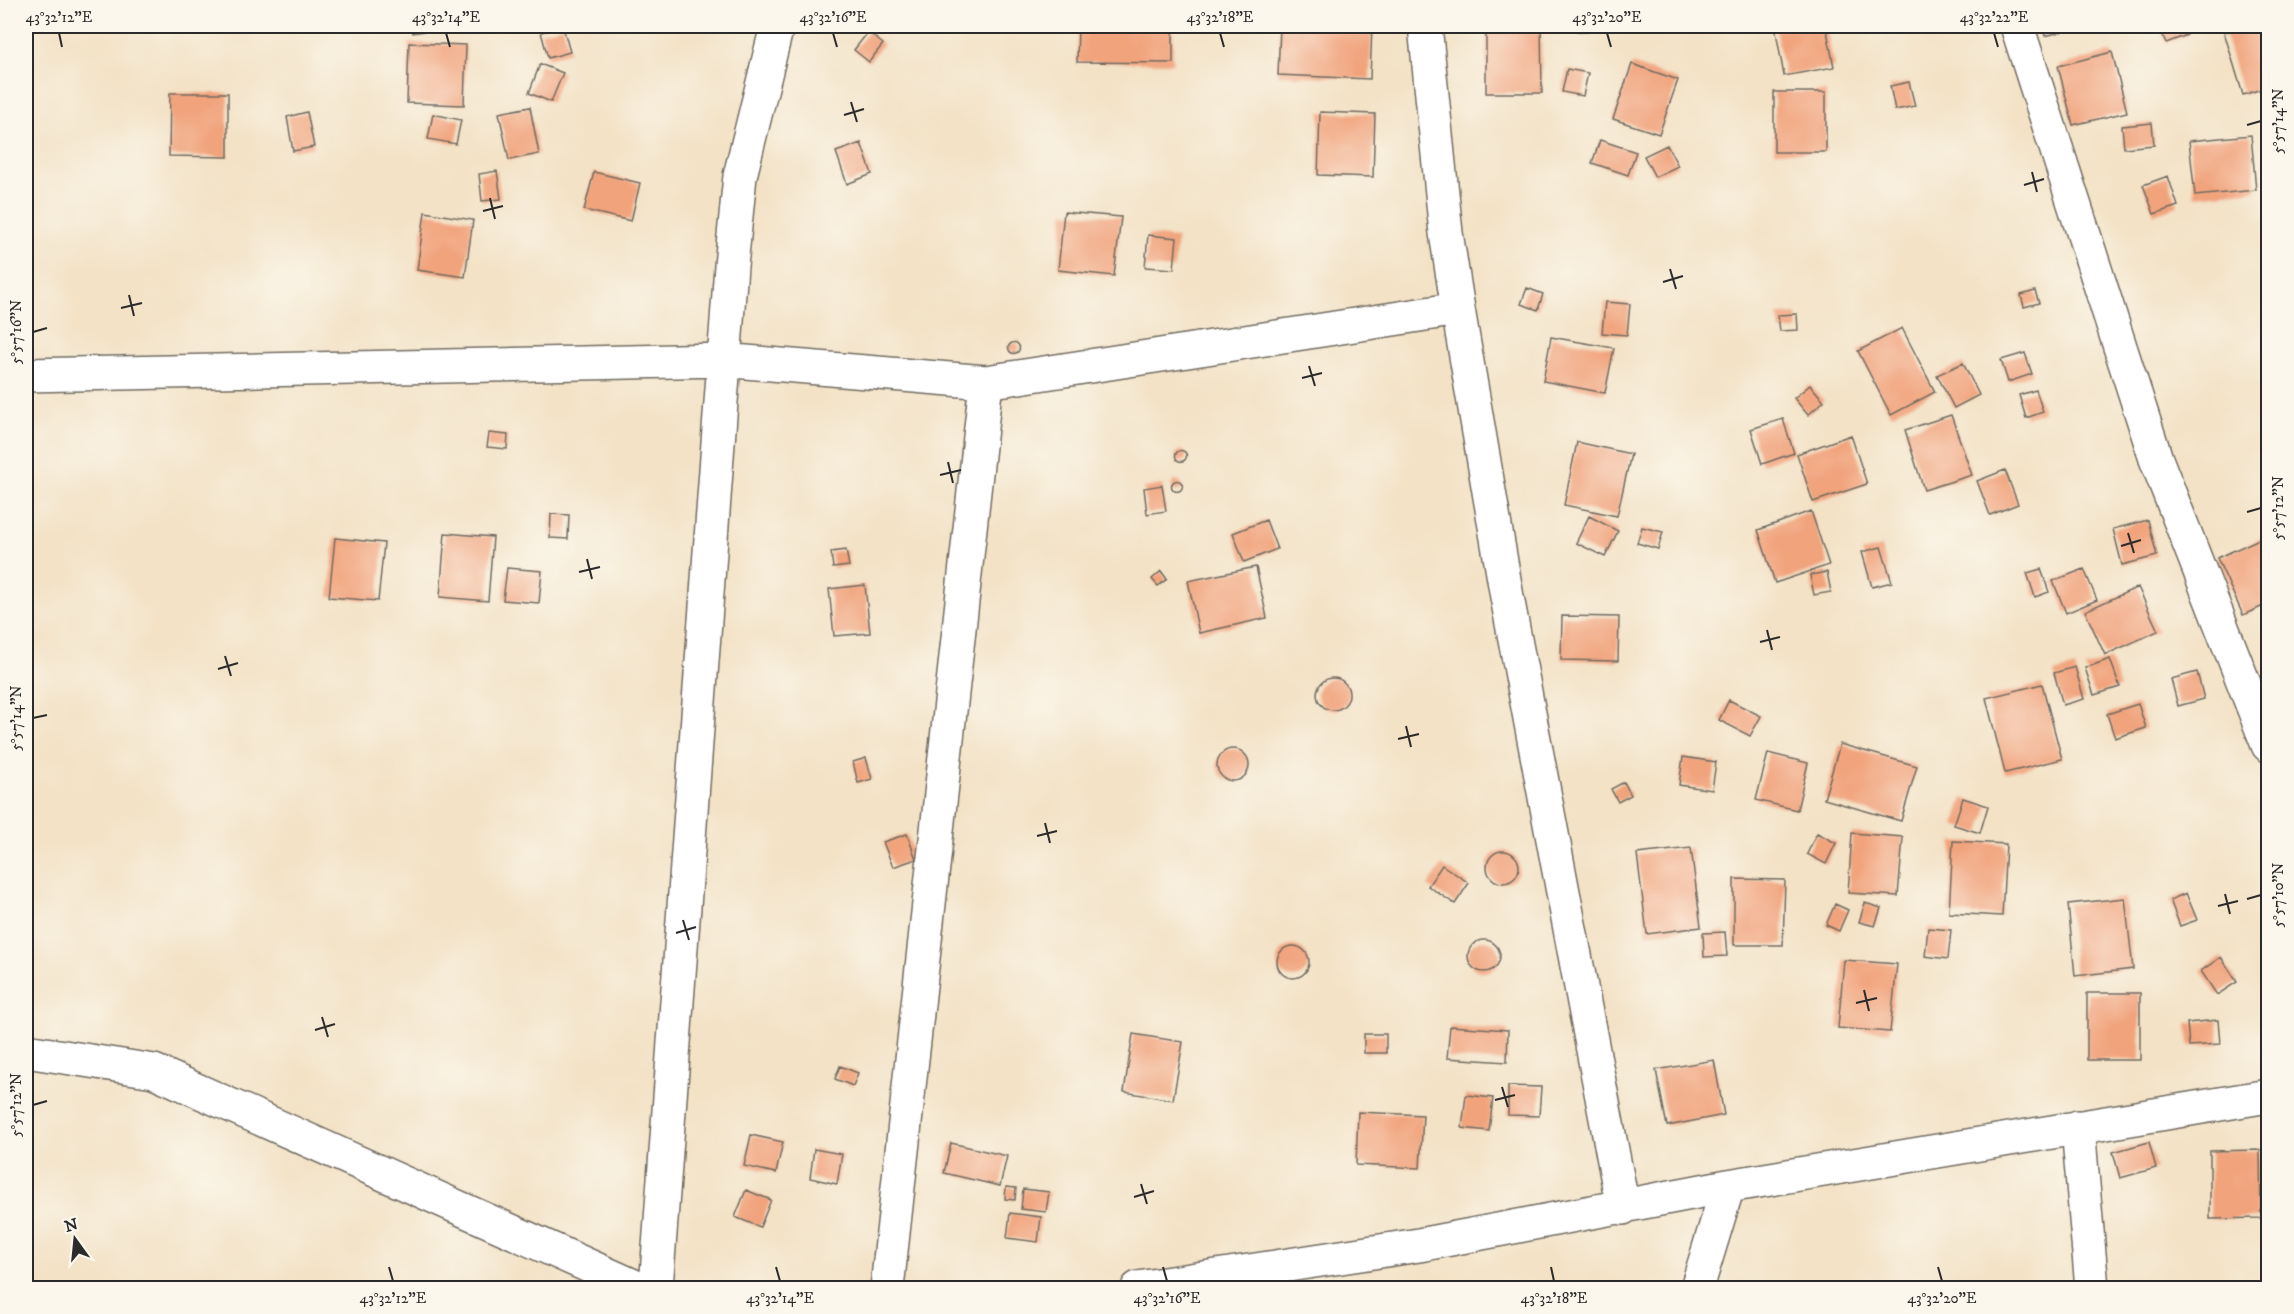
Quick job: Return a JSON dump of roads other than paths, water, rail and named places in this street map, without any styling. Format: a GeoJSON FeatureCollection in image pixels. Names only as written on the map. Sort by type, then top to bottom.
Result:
{"type":"FeatureCollection","features":[{"type":"Feature","properties":{"kind":"street"},"geometry":{"type":"LineString","coordinates":[[656,1288],[722,360],[740,176],[777,26]]}},
{"type":"Feature","properties":{"kind":"street"},"geometry":{"type":"LineString","coordinates":[[1425,26],[1446,233],[1458,309],[1510,609],[1623,1208]]}},
{"type":"Feature","properties":{"kind":"street"},"geometry":{"type":"LineString","coordinates":[[2017,26],[2156,459],[2268,745]]}},
{"type":"Feature","properties":{"kind":"street"},"geometry":{"type":"LineString","coordinates":[[26,375],[722,360],[986,382],[1458,309]]}},
{"type":"Feature","properties":{"kind":"street"},"geometry":{"type":"LineString","coordinates":[[887,1288],[986,382]]}},
{"type":"Feature","properties":{"kind":"street"},"geometry":{"type":"LineString","coordinates":[[26,1051],[154,1071],[638,1288]]}},
{"type":"Feature","properties":{"kind":"street"},"geometry":{"type":"LineString","coordinates":[[1138,1288],[1419,1245],[1623,1208],[1728,1186],[2268,1096]]}},
{"type":"Feature","properties":{"kind":"street"},"geometry":{"type":"LineString","coordinates":[[2078,1127],[2092,1288]]}},
{"type":"Feature","properties":{"kind":"street"},"geometry":{"type":"LineString","coordinates":[[1697,1288],[1728,1186]]}}]}
